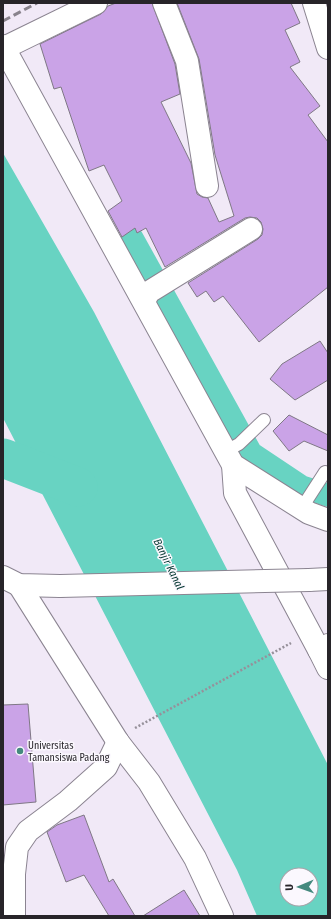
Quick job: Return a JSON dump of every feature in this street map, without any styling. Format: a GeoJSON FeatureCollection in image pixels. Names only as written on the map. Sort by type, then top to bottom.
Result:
{"type":"FeatureCollection","features":[{"type":"Feature","properties":{"kind":"street"},"geometry":{"type":"LineString","coordinates":[[96,3],[4,47],[147,296],[233,453],[314,512]]}},
{"type":"Feature","properties":{"kind":"street"},"geometry":{"type":"LineString","coordinates":[[164,3],[187,61],[207,186]]}},
{"type":"Feature","properties":{"kind":"street"},"geometry":{"type":"LineString","coordinates":[[314,3],[328,48]]}},
{"type":"Feature","properties":{"kind":"street"},"geometry":{"type":"LineString","coordinates":[[147,296],[175,276],[251,229]]}},
{"type":"Feature","properties":{"kind":"street"},"geometry":{"type":"LineString","coordinates":[[233,453],[235,493],[325,654]]}},
{"type":"Feature","properties":{"kind":"street"},"geometry":{"type":"LineString","coordinates":[[11,581],[60,586],[318,580]]}},
{"type":"Feature","properties":{"kind":"street"},"geometry":{"type":"LineString","coordinates":[[11,581],[124,736],[149,782],[195,858],[222,916]]}},
{"type":"Feature","properties":{"kind":"street"},"geometry":{"type":"LineString","coordinates":[[14,916],[14,874],[17,847],[28,831],[68,801],[106,767],[124,736]]}},
{"type":"Feature","properties":{"kind":"lane"},"geometry":{"type":"LineString","coordinates":[[233,453],[262,422]]}},
{"type":"Feature","properties":{"kind":"lane"},"geometry":{"type":"LineString","coordinates":[[314,512],[322,476]]}},
{"type":"Feature","properties":{"kind":"path"},"geometry":{"type":"LineString","coordinates":[[124,736],[293,642]]}},
{"type":"Feature","properties":{"kind":"water","name":"Banjir Kanal"},"geometry":{"type":"Polygon","coordinates":[[[3,153],[94,312],[328,765],[328,916],[257,916],[237,870],[3,418],[3,153]]]}},
{"type":"Feature","properties":{"kind":"building"},"geometry":{"type":"Polygon","coordinates":[[[116,3],[152,3],[175,64],[180,94],[161,102],[191,163],[197,194],[208,198],[219,222],[234,216],[215,155],[199,59],[177,3],[291,3],[300,23],[285,30],[300,62],[290,67],[320,106],[308,115],[328,142],[328,287],[259,342],[223,296],[214,302],[206,291],[197,297],[188,283],[258,239],[262,235],[263,229],[261,222],[257,218],[245,218],[165,267],[146,228],[137,233],[135,228],[122,237],[108,211],[122,201],[104,165],[89,171],[61,87],[54,89],[40,44],[101,14],[108,6],[116,3]]]}},
{"type":"Feature","properties":{"kind":"building"},"geometry":{"type":"Polygon","coordinates":[[[320,341],[328,353],[328,380],[295,400],[270,379],[282,364],[320,341]]]}},
{"type":"Feature","properties":{"kind":"building"},"geometry":{"type":"Polygon","coordinates":[[[289,415],[328,435],[328,451],[304,441],[289,451],[273,431],[289,415]]]}},
{"type":"Feature","properties":{"kind":"building","name":"Universitas Tamansiswa Padang"},"geometry":{"type":"Polygon","coordinates":[[[28,704],[36,802],[3,805],[3,705],[28,704]]]}},
{"type":"Feature","properties":{"kind":"building"},"geometry":{"type":"Polygon","coordinates":[[[84,815],[109,882],[113,879],[135,916],[109,916],[84,875],[66,882],[47,832],[57,825],[84,815]]]}},
{"type":"Feature","properties":{"kind":"building"},"geometry":{"type":"Polygon","coordinates":[[[184,890],[200,916],[143,916],[184,890]]]}},
{"type":"Feature","properties":{"kind":"waterway"},"geometry":{"type":"LineString","coordinates":[[132,238],[251,453],[302,487],[328,495]]}},
{"type":"Feature","properties":{"kind":"waterway"},"geometry":{"type":"LineString","coordinates":[[3,458],[78,487]]}},
{"type":"Feature","properties":{"kind":"railway"},"geometry":{"type":"LineString","coordinates":[[3,21],[37,3]]}},
{"type":"Feature","properties":{"kind":"place","name":"Universitas Tamansiswa Padang"},"geometry":{"type":"Point","coordinates":[20,751]}}]}
